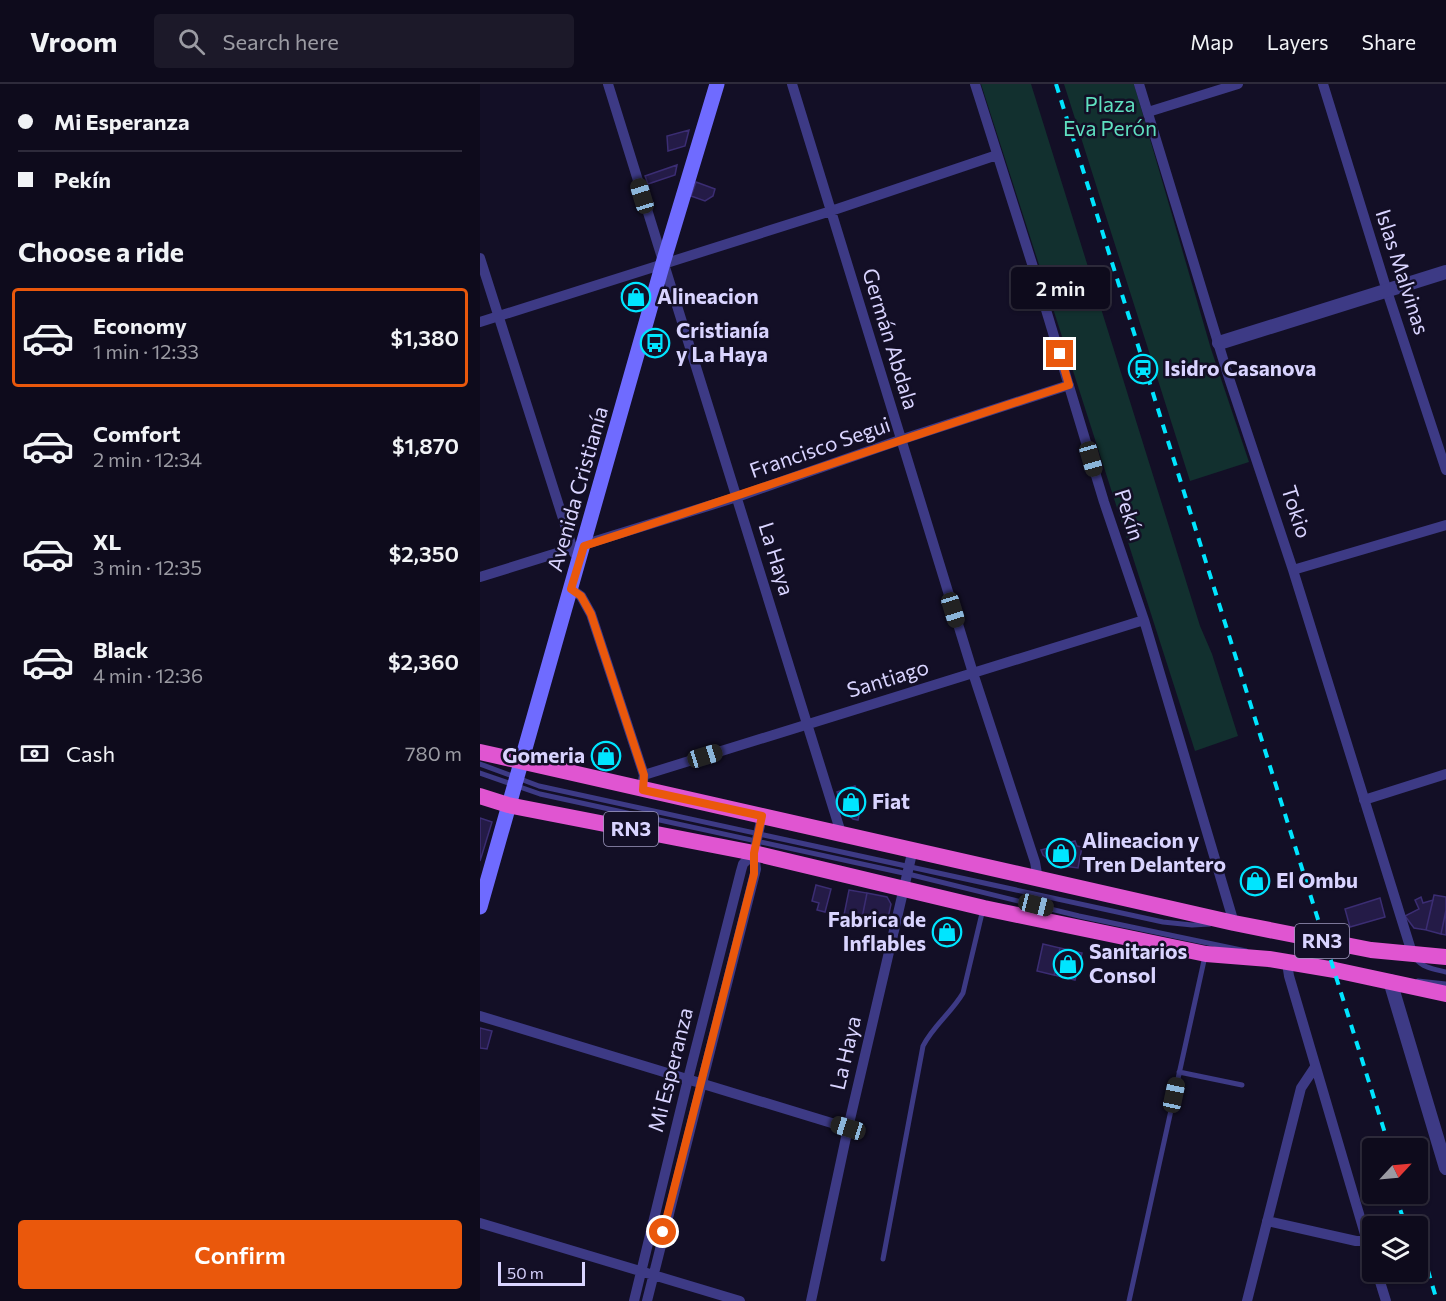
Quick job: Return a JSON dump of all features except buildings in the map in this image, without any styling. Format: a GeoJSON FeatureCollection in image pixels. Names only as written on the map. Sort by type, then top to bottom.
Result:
{"type":"FeatureCollection","features":[{"type":"Feature","properties":{"kind":"highway","name":"RN3"},"geometry":{"type":"LineString","coordinates":[[480,752],[517,774],[644,783],[762,816],[841,833],[984,908],[1206,954],[1269,959],[1390,981],[1446,994]]}},
{"type":"Feature","properties":{"kind":"highway","name":"RN3"},"geometry":{"type":"LineString","coordinates":[[480,796],[508,805],[757,843],[908,869],[1038,879],[1234,923],[1371,950],[1446,957]]}},
{"type":"Feature","properties":{"kind":"main road","name":"Avenida Cristianía"},"geometry":{"type":"LineString","coordinates":[[480,907],[571,589],[578,552],[717,84]]}},
{"type":"Feature","properties":{"kind":"street","name":"La Haya"},"geometry":{"type":"LineString","coordinates":[[608,84],[841,833]]}},
{"type":"Feature","properties":{"kind":"street","name":"Germán Abdala"},"geometry":{"type":"LineString","coordinates":[[792,84],[900,440],[1035,862],[1038,879]]}},
{"type":"Feature","properties":{"kind":"street","name":"Pekín"},"geometry":{"type":"LineString","coordinates":[[975,84],[1104,502],[1144,620],[1234,923]]}},
{"type":"Feature","properties":{"kind":"street","name":"Tokio"},"geometry":{"type":"LineString","coordinates":[[1139,84],[1412,953]]}},
{"type":"Feature","properties":{"kind":"street"},"geometry":{"type":"LineString","coordinates":[[1148,112],[1238,84]]}},
{"type":"Feature","properties":{"kind":"street","name":"Islas Malvinas"},"geometry":{"type":"LineString","coordinates":[[1323,84],[1387,291],[1446,470]]}},
{"type":"Feature","properties":{"kind":"street"},"geometry":{"type":"LineString","coordinates":[[480,322],[831,211],[997,155]]}},
{"type":"Feature","properties":{"kind":"street"},"geometry":{"type":"LineString","coordinates":[[480,258],[578,552]]}},
{"type":"Feature","properties":{"kind":"street"},"geometry":{"type":"LineString","coordinates":[[1219,343],[1446,272]]}},
{"type":"Feature","properties":{"kind":"street","name":"Francisco Segui"},"geometry":{"type":"LineString","coordinates":[[480,577],[578,552],[900,440],[1069,385]]}},
{"type":"Feature","properties":{"kind":"street"},"geometry":{"type":"LineString","coordinates":[[1293,570],[1446,525]]}},
{"type":"Feature","properties":{"kind":"street"},"geometry":{"type":"LineString","coordinates":[[571,589],[581,596],[591,614],[644,783]]}},
{"type":"Feature","properties":{"kind":"street","name":"Santiago"},"geometry":{"type":"LineString","coordinates":[[644,783],[806,725],[1144,620]]}},
{"type":"Feature","properties":{"kind":"street"},"geometry":{"type":"LineString","coordinates":[[1364,800],[1446,774]]}},
{"type":"Feature","properties":{"kind":"street","name":"Mi Esperanza"},"geometry":{"type":"LineString","coordinates":[[647,1301],[756,869],[757,843],[762,816]]}},
{"type":"Feature","properties":{"kind":"street","name":"Mi Esperanza"},"geometry":{"type":"LineString","coordinates":[[634,1301],[741,871],[757,843]]}},
{"type":"Feature","properties":{"kind":"street","name":"La Haya"},"geometry":{"type":"LineString","coordinates":[[811,1301],[848,1128],[908,869]]}},
{"type":"Feature","properties":{"kind":"street"},"geometry":{"type":"LineString","coordinates":[[1287,963],[1362,1224]]}},
{"type":"Feature","properties":{"kind":"street"},"geometry":{"type":"LineString","coordinates":[[1390,981],[1446,1168]]}},
{"type":"Feature","properties":{"kind":"street"},"geometry":{"type":"LineString","coordinates":[[480,1016],[848,1128]]}},
{"type":"Feature","properties":{"kind":"street"},"geometry":{"type":"LineString","coordinates":[[1247,1301],[1300,1088],[1315,1067]]}},
{"type":"Feature","properties":{"kind":"street"},"geometry":{"type":"LineString","coordinates":[[1267,1221],[1362,1241]]}},
{"type":"Feature","properties":{"kind":"street"},"geometry":{"type":"LineString","coordinates":[[480,1224],[740,1301]]}},
{"type":"Feature","properties":{"kind":"street"},"geometry":{"type":"LineString","coordinates":[[1380,1282],[1386,1301]]}},
{"type":"Feature","properties":{"kind":"lane"},"geometry":{"type":"LineString","coordinates":[[480,764],[517,774],[540,794],[757,843],[908,869],[1163,922],[1192,925],[1234,923]]}},
{"type":"Feature","properties":{"kind":"lane"},"geometry":{"type":"LineString","coordinates":[[480,773],[517,774]]}},
{"type":"Feature","properties":{"kind":"lane"},"geometry":{"type":"LineString","coordinates":[[908,869],[1079,916],[1238,948],[1269,959]]}},
{"type":"Feature","properties":{"kind":"lane"},"geometry":{"type":"LineString","coordinates":[[884,1259],[923,1046],[927,1037],[958,1002],[963,993],[984,908]]}},
{"type":"Feature","properties":{"kind":"lane"},"geometry":{"type":"LineString","coordinates":[[1412,953],[1420,964],[1446,972]]}},
{"type":"Feature","properties":{"kind":"lane"},"geometry":{"type":"LineString","coordinates":[[1129,1301],[1206,954]]}},
{"type":"Feature","properties":{"kind":"lane"},"geometry":{"type":"LineString","coordinates":[[1390,981],[1430,981],[1446,984]]}},
{"type":"Feature","properties":{"kind":"lane"},"geometry":{"type":"LineString","coordinates":[[1179,1072],[1242,1085]]}},
{"type":"Feature","properties":{"kind":"green space"},"geometry":{"type":"Polygon","coordinates":[[[981,84],[1031,84],[1200,626],[1212,654],[1238,736],[1195,751],[981,84]]]}},
{"type":"Feature","properties":{"kind":"green space","name":"Plaza Eva Perón"},"geometry":{"type":"Polygon","coordinates":[[[1064,84],[1134,84],[1211,349],[1249,462],[1190,481],[1064,84]]]}},
{"type":"Feature","properties":{"kind":"railway"},"geometry":{"type":"LineString","coordinates":[[1056,84],[1387,1138]]}},
{"type":"Feature","properties":{"kind":"railway"},"geometry":{"type":"LineString","coordinates":[[1398,1204],[1402,1216]]}},
{"type":"Feature","properties":{"kind":"railway"},"geometry":{"type":"LineString","coordinates":[[1428,1271],[1437,1301]]}},
{"type":"Feature","properties":{"kind":"place","name":"Alineacion"},"geometry":{"type":"Point","coordinates":[636,297]}},
{"type":"Feature","properties":{"kind":"place","name":"Cristianía y La Haya"},"geometry":{"type":"Point","coordinates":[655,343]}},
{"type":"Feature","properties":{"kind":"place","name":"Isidro Casanova"},"geometry":{"type":"Point","coordinates":[1143,369]}},
{"type":"Feature","properties":{"kind":"place","name":"Gomeria"},"geometry":{"type":"Point","coordinates":[606,756]}},
{"type":"Feature","properties":{"kind":"place","name":"Fiat"},"geometry":{"type":"Point","coordinates":[851,802]}},
{"type":"Feature","properties":{"kind":"place","name":"Alineacion y Tren Delantero"},"geometry":{"type":"Point","coordinates":[1061,853]}},
{"type":"Feature","properties":{"kind":"place","name":"El Ombu"},"geometry":{"type":"Point","coordinates":[1255,881]}},
{"type":"Feature","properties":{"kind":"place","name":"Fabrica de Inflables"},"geometry":{"type":"Point","coordinates":[947,932]}},
{"type":"Feature","properties":{"kind":"place","name":"Sanitarios Consol"},"geometry":{"type":"Point","coordinates":[1068,964]}},
{"type":"Feature","properties":{"kind":"route"},"geometry":{"type":"LineString","coordinates":[[663,1232],[756,869],[754,853],[762,816],[643,790],[644,775],[591,614],[581,596],[571,589],[584,546],[1069,385],[1060,354]]}}]}
